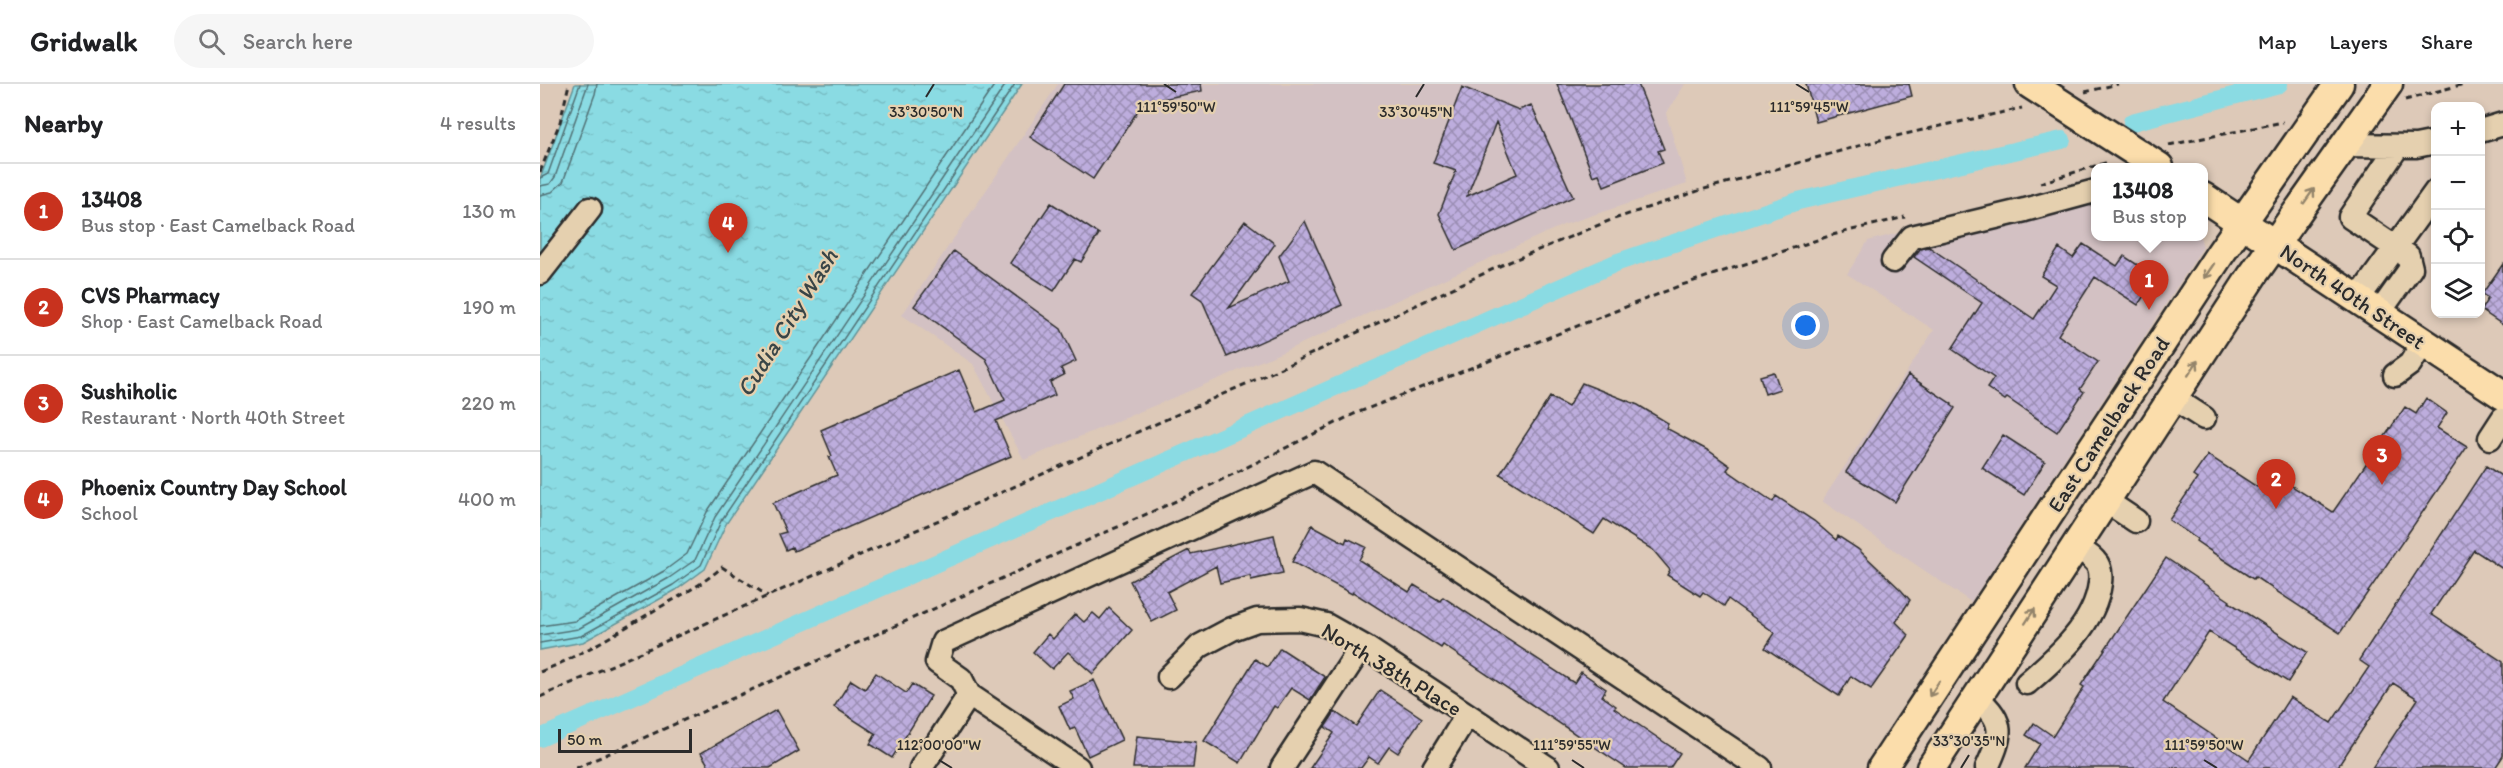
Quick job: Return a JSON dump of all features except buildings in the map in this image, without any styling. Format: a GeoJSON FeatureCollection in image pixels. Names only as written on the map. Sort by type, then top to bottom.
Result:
{"type":"FeatureCollection","features":[{"type":"Feature","properties":{"kind":"main road","name":"East Camelback Road"},"geometry":{"type":"LineString","coordinates":[[1882,768],[2242,223],[2335,90]]}},
{"type":"Feature","properties":{"kind":"main road","name":"East Camelback Road"},"geometry":{"type":"LineString","coordinates":[[1931,768],[2275,244],[2345,145],[2393,93]]}},
{"type":"Feature","properties":{"kind":"main road"},"geometry":{"type":"LineString","coordinates":[[2026,96],[2072,100],[2130,148],[2165,156]]}},
{"type":"Feature","properties":{"kind":"main road","name":"North 40th Street"},"geometry":{"type":"LineString","coordinates":[[2208,200],[2369,306],[2503,400]]}},
{"type":"Feature","properties":{"kind":"main road"},"geometry":{"type":"LineString","coordinates":[[1966,640],[1998,665]]}},
{"type":"Feature","properties":{"kind":"street"},"geometry":{"type":"LineString","coordinates":[[2485,130],[2503,124]]}},
{"type":"Feature","properties":{"kind":"street"},"geometry":{"type":"LineString","coordinates":[[2345,145],[2416,146],[2431,143]]}},
{"type":"Feature","properties":{"kind":"street"},"geometry":{"type":"LineString","coordinates":[[2369,306],[2411,268],[2408,256],[2350,217],[2398,146]]}},
{"type":"Feature","properties":{"kind":"street"},"geometry":{"type":"LineString","coordinates":[[1893,261],[1912,237],[2091,192]]}},
{"type":"Feature","properties":{"kind":"street"},"geometry":{"type":"LineString","coordinates":[[2395,248],[2431,198]]}},
{"type":"Feature","properties":{"kind":"street"},"geometry":{"type":"LineString","coordinates":[[540,273],[590,209]]}},
{"type":"Feature","properties":{"kind":"street"},"geometry":{"type":"LineString","coordinates":[[2395,375],[2410,364],[2423,343]]}},
{"type":"Feature","properties":{"kind":"street"},"geometry":{"type":"LineString","coordinates":[[2173,398],[2204,418]]}},
{"type":"Feature","properties":{"kind":"street"},"geometry":{"type":"LineString","coordinates":[[2490,438],[2503,400]]}},
{"type":"Feature","properties":{"kind":"street"},"geometry":{"type":"LineString","coordinates":[[1078,768],[969,695],[961,679],[937,662],[943,642],[1314,472],[1760,768]]}},
{"type":"Feature","properties":{"kind":"street"},"geometry":{"type":"LineString","coordinates":[[2106,501],[2136,521]]}},
{"type":"Feature","properties":{"kind":"street"},"geometry":{"type":"LineString","coordinates":[[2027,683],[2059,655],[2079,631],[2098,598],[2101,573],[2096,561],[2076,547]]}},
{"type":"Feature","properties":{"kind":"street","name":"North 38th Place"},"geometry":{"type":"LineString","coordinates":[[1168,677],[1200,646],[1232,629],[1257,620],[1300,619],[1326,625],[1362,646],[1548,768]]}},
{"type":"Feature","properties":{"kind":"street"},"geometry":{"type":"LineString","coordinates":[[1282,768],[1362,646]]}},
{"type":"Feature","properties":{"kind":"street"},"geometry":{"type":"LineString","coordinates":[[921,768],[969,695]]}},
{"type":"Feature","properties":{"kind":"street"},"geometry":{"type":"LineString","coordinates":[[1977,698],[1990,709],[1998,720],[1999,733],[1987,768]]}},
{"type":"Feature","properties":{"kind":"street"},"geometry":{"type":"LineString","coordinates":[[1434,768],[1467,715]]}},
{"type":"Feature","properties":{"kind":"path"},"geometry":{"type":"LineString","coordinates":[[540,172],[561,122],[569,84]]}},
{"type":"Feature","properties":{"kind":"path"},"geometry":{"type":"LineString","coordinates":[[2072,100],[2118,84]]}},
{"type":"Feature","properties":{"kind":"path"},"geometry":{"type":"LineString","coordinates":[[2393,93],[2464,84]]}},
{"type":"Feature","properties":{"kind":"path"},"geometry":{"type":"LineString","coordinates":[[540,697],[1255,380],[1502,265],[1611,220],[1701,190],[2026,96]]}},
{"type":"Feature","properties":{"kind":"path"},"geometry":{"type":"LineString","coordinates":[[2165,156],[2291,120]]}},
{"type":"Feature","properties":{"kind":"path"},"geometry":{"type":"LineString","coordinates":[[2038,184],[2091,167]]}},
{"type":"Feature","properties":{"kind":"path"},"geometry":{"type":"LineString","coordinates":[[576,768],[1203,489],[1354,414],[1679,286],[1832,235],[1913,215]]}},
{"type":"Feature","properties":{"kind":"path"},"geometry":{"type":"LineString","coordinates":[[540,672],[562,663],[625,628],[709,578],[722,567],[768,596]]}},
{"type":"Feature","properties":{"kind":"shaded area"},"geometry":{"type":"Polygon","coordinates":[[[1058,84],[1685,84],[1666,114],[1687,184],[1563,225],[1285,351],[1024,460],[973,364],[902,315],[1058,84]]]}},
{"type":"Feature","properties":{"kind":"shaded area"},"geometry":{"type":"Polygon","coordinates":[[[2091,182],[2091,241],[2201,241],[2203,247],[1971,602],[1822,501],[1934,330],[1847,274],[1868,241],[2091,182]]]}},
{"type":"Feature","properties":{"kind":"water","name":"Cudia City Wash"},"geometry":{"type":"Polygon","coordinates":[[[575,84],[1022,84],[726,524],[705,569],[676,590],[583,642],[540,650],[540,179],[575,84]]]}},
{"type":"Feature","properties":{"kind":"waterway"},"geometry":{"type":"LineString","coordinates":[[2132,122],[2279,84]]}},
{"type":"Feature","properties":{"kind":"waterway"},"geometry":{"type":"LineString","coordinates":[[540,738],[1618,262],[1798,201],[2062,140]]}},
{"type":"Feature","properties":{"kind":"place","name":"Phoenix Country Day School"},"geometry":{"type":"Point","coordinates":[728,253]}},
{"type":"Feature","properties":{"kind":"place","name":"13408"},"geometry":{"type":"Point","coordinates":[2149,310]}},
{"type":"Feature","properties":{"kind":"place","name":"Sushiholic"},"geometry":{"type":"Point","coordinates":[2382,485]}},
{"type":"Feature","properties":{"kind":"place","name":"CVS Pharmacy"},"geometry":{"type":"Point","coordinates":[2276,509]}}]}
